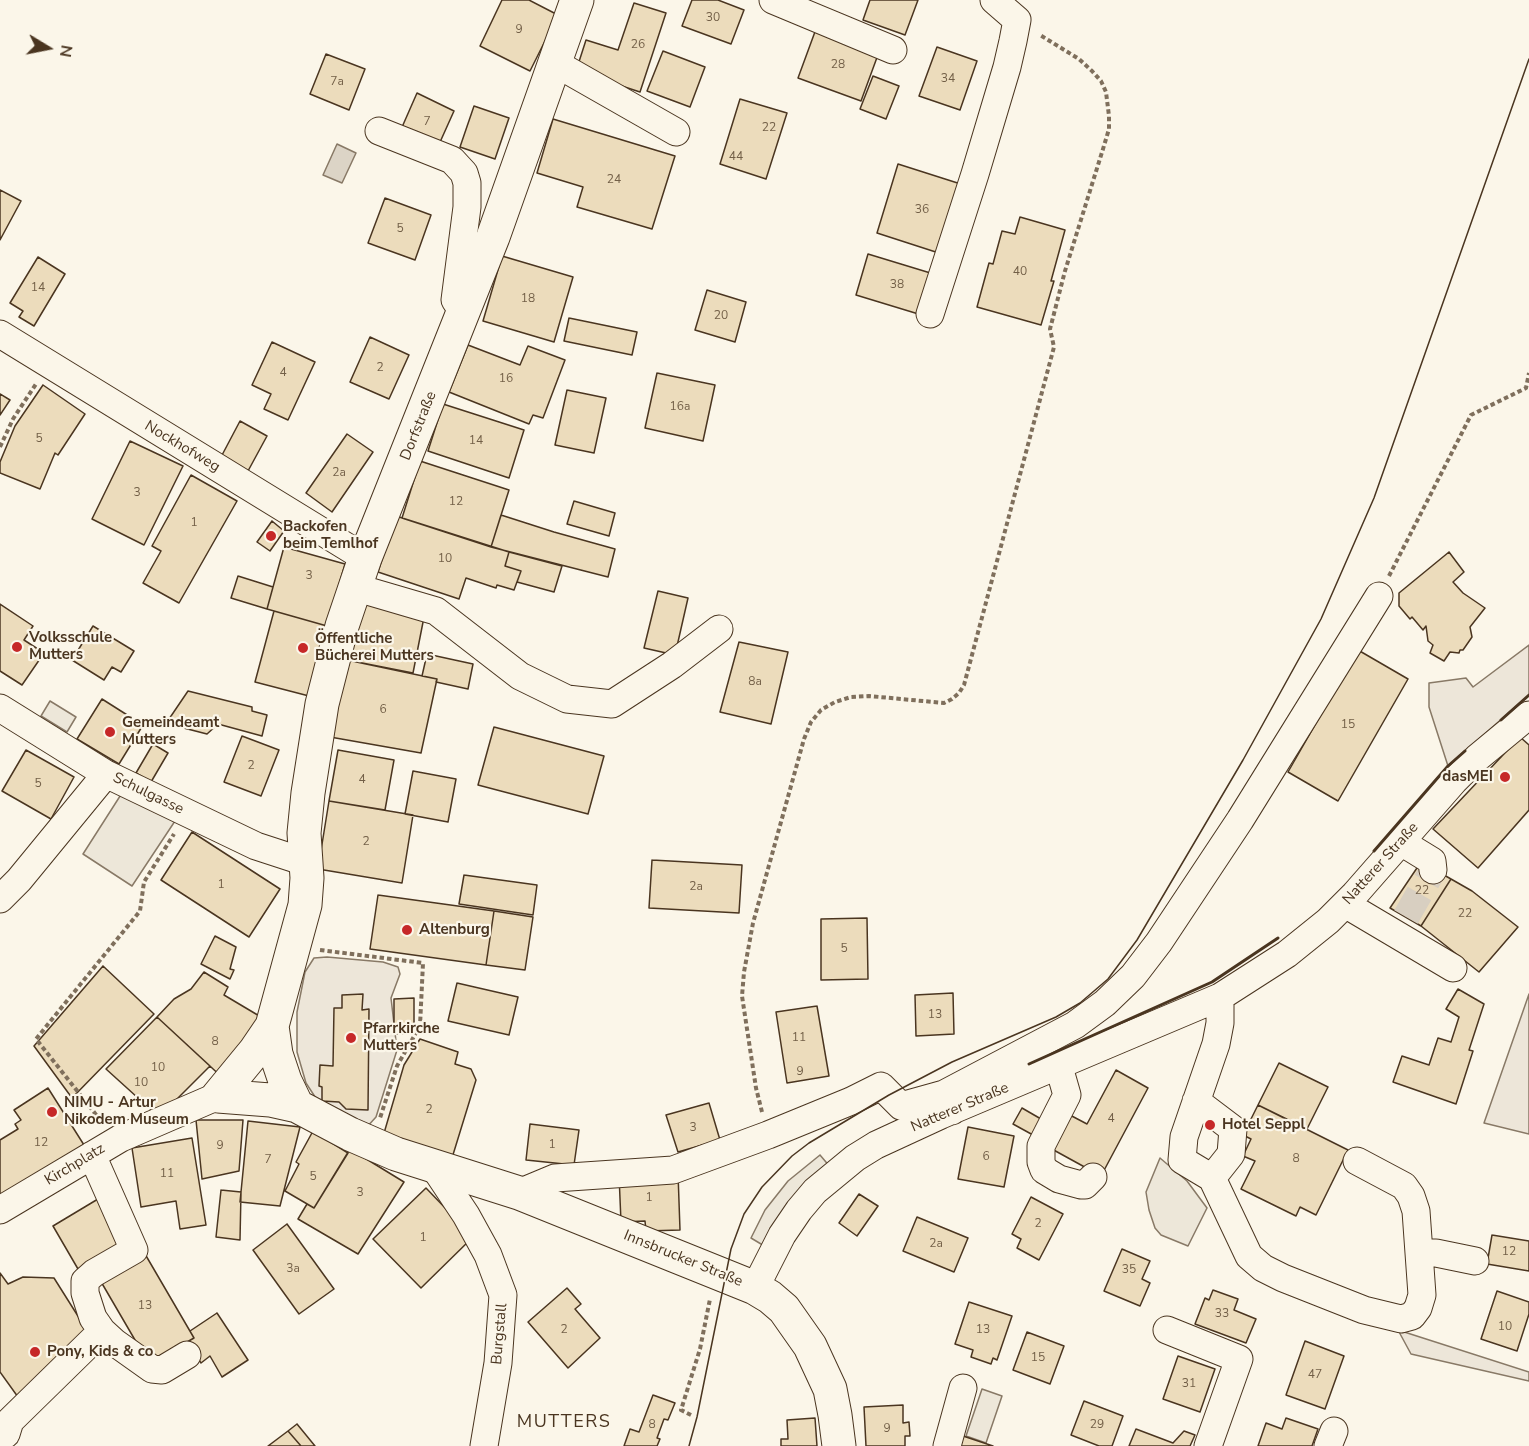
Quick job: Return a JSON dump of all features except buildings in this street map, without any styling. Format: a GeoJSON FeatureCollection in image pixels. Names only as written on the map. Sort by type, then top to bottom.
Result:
{"type":"FeatureCollection","features":[{"type":"Feature","properties":{"kind":"main road","name":"Dorfstraße"},"geometry":{"type":"LineString","coordinates":[[305,862],[305,815],[322,704],[334,654],[360,573],[494,237],[577,0]]}},
{"type":"Feature","properties":{"kind":"main road","name":"Kirchplatz"},"geometry":{"type":"LineString","coordinates":[[218,1096],[243,1067],[272,1026],[305,905],[305,862]]}},
{"type":"Feature","properties":{"kind":"main road","name":"Kirchplatz"},"geometry":{"type":"LineString","coordinates":[[272,1026],[276,1054],[297,1106]]}},
{"type":"Feature","properties":{"kind":"main road","name":"Kirchplatz"},"geometry":{"type":"LineString","coordinates":[[218,1096],[270,1100],[297,1106],[372,1144],[434,1167]]}},
{"type":"Feature","properties":{"kind":"main road","name":"Innsbrucker Straße"},"geometry":{"type":"LineString","coordinates":[[434,1167],[519,1193],[755,1288],[770,1297],[784,1309],[810,1346],[830,1389],[839,1446]]}},
{"type":"Feature","properties":{"kind":"street"},"geometry":{"type":"LineString","coordinates":[[773,0],[893,50]]}},
{"type":"Feature","properties":{"kind":"street"},"geometry":{"type":"LineString","coordinates":[[930,314],[1007,68],[1017,20],[994,0]]}},
{"type":"Feature","properties":{"kind":"street"},"geometry":{"type":"LineString","coordinates":[[555,63],[676,132]]}},
{"type":"Feature","properties":{"kind":"street"},"geometry":{"type":"LineString","coordinates":[[379,131],[445,157],[459,166],[464,173],[467,183],[467,207],[455,300],[463,312]]}},
{"type":"Feature","properties":{"kind":"street","name":"Nockhofweg"},"geometry":{"type":"LineString","coordinates":[[0,334],[360,573],[436,611],[520,676],[567,699],[612,704],[672,665],[719,629]]}},
{"type":"Feature","properties":{"kind":"street"},"geometry":{"type":"LineString","coordinates":[[519,1193],[555,1178],[673,1170],[768,1135],[851,1101],[881,1086],[902,1106],[948,1103],[1075,1026],[1105,1003],[1133,976],[1159,942],[1240,820],[1379,596]]}},
{"type":"Feature","properties":{"kind":"street","name":"Natterer Straße"},"geometry":{"type":"LineString","coordinates":[[755,1288],[782,1235],[799,1210],[815,1191],[855,1158],[948,1103],[1059,1067],[1220,997],[1287,954],[1328,921],[1350,899],[1477,758],[1529,715]]}},
{"type":"Feature","properties":{"kind":"street","name":"Schulgasse"},"geometry":{"type":"LineString","coordinates":[[4,717],[106,774],[186,813],[256,846],[305,862]]}},
{"type":"Feature","properties":{"kind":"street"},"geometry":{"type":"LineString","coordinates":[[0,899],[19,880],[106,774]]}},
{"type":"Feature","properties":{"kind":"street"},"geometry":{"type":"LineString","coordinates":[[1401,842],[1432,861],[1433,870]]}},
{"type":"Feature","properties":{"kind":"street"},"geometry":{"type":"LineString","coordinates":[[1350,899],[1402,921],[1406,916]]}},
{"type":"Feature","properties":{"kind":"street"},"geometry":{"type":"LineString","coordinates":[[1350,899],[1453,968]]}},
{"type":"Feature","properties":{"kind":"street"},"geometry":{"type":"LineString","coordinates":[[1220,997],[1221,1023],[1184,1137],[1180,1166],[1212,1178],[1249,1256],[1263,1268],[1364,1310],[1401,1318],[1412,1316],[1418,1308],[1422,1295],[1425,1267],[1416,1211],[1411,1196],[1404,1186],[1357,1161]]}},
{"type":"Feature","properties":{"kind":"street"},"geometry":{"type":"LineString","coordinates":[[1059,1067],[1067,1095],[1041,1146],[1041,1162],[1044,1170],[1059,1179],[1081,1185],[1088,1183],[1093,1177]]}},
{"type":"Feature","properties":{"kind":"street","name":"Kirchplatz"},"geometry":{"type":"LineString","coordinates":[[0,1210],[121,1137],[218,1096]]}},
{"type":"Feature","properties":{"kind":"street"},"geometry":{"type":"LineString","coordinates":[[1196,1101],[1233,1129],[1231,1154],[1212,1178]]}},
{"type":"Feature","properties":{"kind":"street"},"geometry":{"type":"LineString","coordinates":[[92,1155],[135,1250],[94,1273],[86,1281],[84,1287],[89,1307],[102,1331],[153,1369],[162,1370],[187,1355]]}},
{"type":"Feature","properties":{"kind":"street","name":"Burgstall"},"geometry":{"type":"LineString","coordinates":[[434,1167],[466,1215],[488,1255],[503,1295],[498,1363],[484,1446]]}},
{"type":"Feature","properties":{"kind":"street"},"geometry":{"type":"LineString","coordinates":[[1425,1267],[1436,1253],[1475,1261]]}},
{"type":"Feature","properties":{"kind":"street"},"geometry":{"type":"LineString","coordinates":[[1167,1330],[1239,1359],[1208,1446]]}},
{"type":"Feature","properties":{"kind":"street"},"geometry":{"type":"LineString","coordinates":[[5,1436],[10,1421],[102,1331]]}},
{"type":"Feature","properties":{"kind":"street"},"geometry":{"type":"LineString","coordinates":[[947,1446],[963,1388]]}},
{"type":"Feature","properties":{"kind":"path"},"geometry":{"type":"LineString","coordinates":[[756,1088],[742,996],[744,972],[753,923],[804,739],[811,722],[821,710],[835,702],[851,697],[869,696],[944,703],[952,699],[964,685],[1054,347],[1050,329],[1109,129],[1106,92],[1101,81],[1078,59],[1017,20]]}},
{"type":"Feature","properties":{"kind":"path"},"geometry":{"type":"LineString","coordinates":[[0,447],[13,418],[49,366]]}},
{"type":"Feature","properties":{"kind":"path"},"geometry":{"type":"LineString","coordinates":[[1379,596],[1471,415],[1526,388],[1529,373]]}},
{"type":"Feature","properties":{"kind":"path"},"geometry":{"type":"LineString","coordinates":[[121,1137],[95,1115],[89,1104],[36,1039],[140,911],[144,882],[186,813]]}},
{"type":"Feature","properties":{"kind":"path"},"geometry":{"type":"LineString","coordinates":[[295,947],[423,963],[420,1026],[396,1066],[372,1144]]}},
{"type":"Feature","properties":{"kind":"path"},"geometry":{"type":"LineString","coordinates":[[691,1415],[681,1410],[700,1349],[715,1272]]}},
{"type":"Feature","properties":{"kind":"shaded area"},"geometry":{"type":"Polygon","coordinates":[[[337,144],[356,153],[342,183],[323,175],[337,144]]]}},
{"type":"Feature","properties":{"kind":"shaded area"},"geometry":{"type":"Polygon","coordinates":[[[1529,645],[1529,695],[1448,766],[1429,707],[1429,683],[1466,678],[1473,687],[1529,645]]]}},
{"type":"Feature","properties":{"kind":"shaded area"},"geometry":{"type":"Polygon","coordinates":[[[50,701],[76,717],[67,732],[41,716],[50,701]]]}},
{"type":"Feature","properties":{"kind":"shaded area"},"geometry":{"type":"Polygon","coordinates":[[[122,793],[177,818],[132,886],[83,854],[122,793]]]}},
{"type":"Feature","properties":{"kind":"shaded area"},"geometry":{"type":"Polygon","coordinates":[[[314,958],[383,962],[398,967],[400,974],[391,998],[397,1050],[376,1117],[366,1128],[321,1106],[306,1083],[297,1052],[297,1012],[305,972],[314,958]]]}},
{"type":"Feature","properties":{"kind":"shaded area"},"geometry":{"type":"Polygon","coordinates":[[[1529,994],[1529,1134],[1484,1123],[1529,994]]]}},
{"type":"Feature","properties":{"kind":"shaded area"},"geometry":{"type":"Polygon","coordinates":[[[820,1155],[831,1168],[766,1247],[751,1238],[765,1210],[788,1181],[820,1155]]]}},
{"type":"Feature","properties":{"kind":"shaded area"},"geometry":{"type":"Polygon","coordinates":[[[1160,1158],[1187,1181],[1207,1208],[1188,1246],[1161,1235],[1155,1228],[1149,1210],[1146,1192],[1160,1158]]]}},
{"type":"Feature","properties":{"kind":"shaded area"},"geometry":{"type":"Polygon","coordinates":[[[1398,1330],[1529,1372],[1529,1381],[1411,1354],[1398,1330]]]}},
{"type":"Feature","properties":{"kind":"shaded area"},"geometry":{"type":"Polygon","coordinates":[[[982,1389],[1002,1396],[986,1443],[966,1436],[982,1389]]]}},
{"type":"Feature","properties":{"kind":"tunnel"},"geometry":{"type":"LineString","coordinates":[[1406,917],[1433,870]]}},
{"type":"Feature","properties":{"kind":"tram line"},"geometry":{"type":"LineString","coordinates":[[689,1446],[731,1249],[744,1214],[762,1187],[792,1156],[809,1143],[889,1095],[952,1062],[1056,1017],[1080,1003],[1108,979],[1137,940],[1243,760],[1321,619],[1374,498],[1529,59]]}},
{"type":"Feature","properties":{"kind":"wall"},"geometry":{"type":"LineString","coordinates":[[1501,720],[1529,695]]}},
{"type":"Feature","properties":{"kind":"wall"},"geometry":{"type":"LineString","coordinates":[[1374,851],[1448,766],[1465,751]]}},
{"type":"Feature","properties":{"kind":"wall"},"geometry":{"type":"LineString","coordinates":[[1029,1064],[1212,982],[1278,938]]}},
{"type":"Feature","properties":{"kind":"place","name":"Backofen beim Temlhof"},"geometry":{"type":"Point","coordinates":[271,536]}},
{"type":"Feature","properties":{"kind":"place","name":"Volksschule Mutters"},"geometry":{"type":"Point","coordinates":[17,647]}},
{"type":"Feature","properties":{"kind":"place","name":"Öffentliche Bücherei Mutters"},"geometry":{"type":"Point","coordinates":[303,648]}},
{"type":"Feature","properties":{"kind":"place","name":"Gemeindeamt Mutters"},"geometry":{"type":"Point","coordinates":[110,732]}},
{"type":"Feature","properties":{"kind":"place","name":"dasMEI"},"geometry":{"type":"Point","coordinates":[1505,777]}},
{"type":"Feature","properties":{"kind":"place","name":"Altenburg"},"geometry":{"type":"Point","coordinates":[407,930]}},
{"type":"Feature","properties":{"kind":"place","name":"Pfarrkirche Mutters"},"geometry":{"type":"Point","coordinates":[351,1038]}},
{"type":"Feature","properties":{"kind":"place","name":"NIMU - Artur Nikodem Museum"},"geometry":{"type":"Point","coordinates":[52,1112]}},
{"type":"Feature","properties":{"kind":"place","name":"Hotel Seppl"},"geometry":{"type":"Point","coordinates":[1210,1125]}},
{"type":"Feature","properties":{"kind":"place","name":"Pony, Kids & co"},"geometry":{"type":"Point","coordinates":[35,1352]}},
{"type":"Feature","properties":{"kind":"district","name":"MUTTERS"},"geometry":{"type":"Point","coordinates":[564,1423]}}]}
